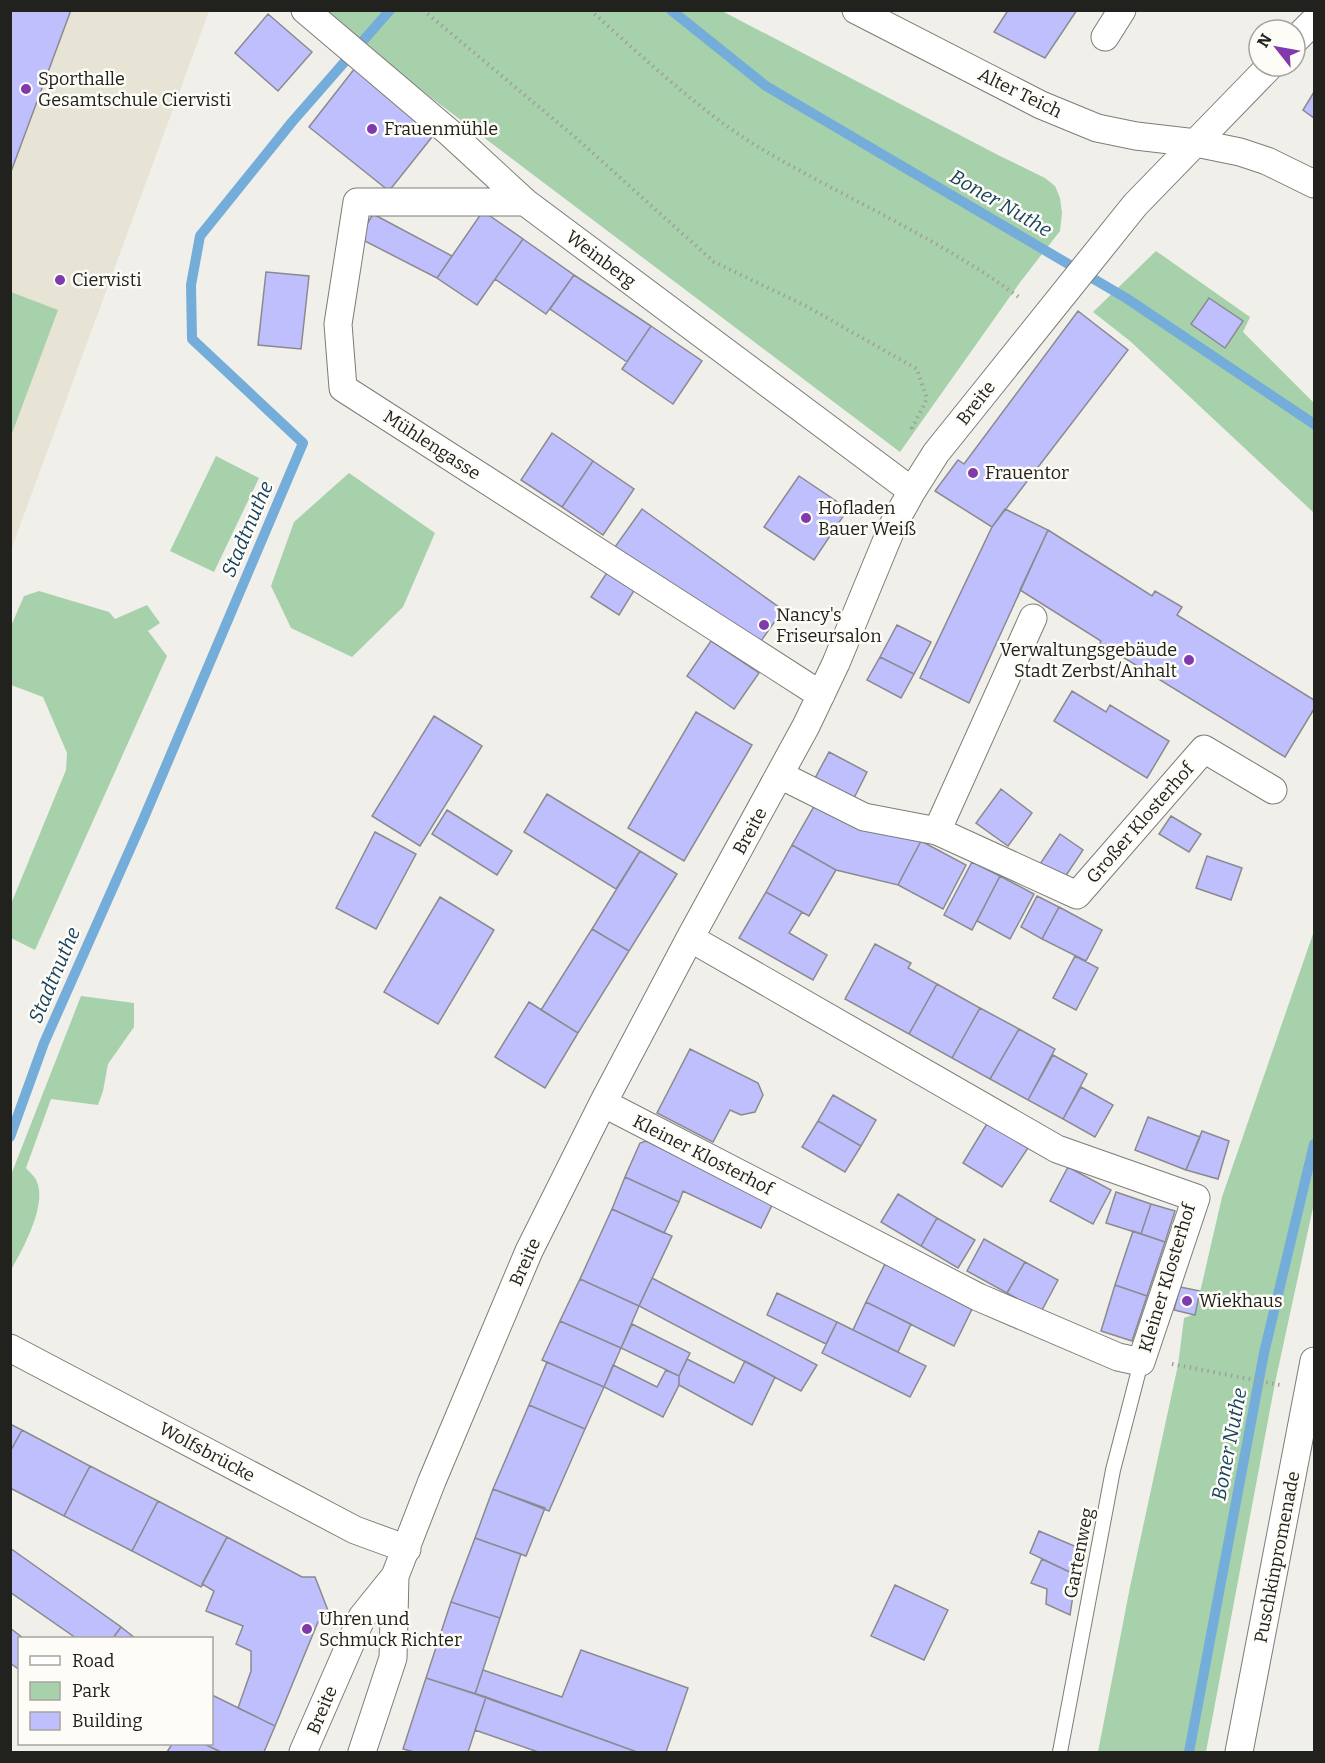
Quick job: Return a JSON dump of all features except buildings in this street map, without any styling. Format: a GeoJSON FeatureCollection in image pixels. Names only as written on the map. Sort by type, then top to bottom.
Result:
{"type":"FeatureCollection","features":[{"type":"Feature","properties":{"kind":"street","name":"Weinberg"},"geometry":{"type":"LineString","coordinates":[[305,10],[450,133],[525,202],[912,491]]}},
{"type":"Feature","properties":{"kind":"street","name":"Alter Teich"},"geometry":{"type":"LineString","coordinates":[[856,10],[1061,114],[1097,128],[1136,136],[1196,143],[1240,153],[1267,161],[1314,184]]}},
{"type":"Feature","properties":{"kind":"street"},"geometry":{"type":"LineString","coordinates":[[1106,37],[1122,10]]}},
{"type":"Feature","properties":{"kind":"street","name":"Breite"},"geometry":{"type":"LineString","coordinates":[[303,1752],[362,1617],[395,1576],[432,1481],[529,1251],[603,1102],[821,695],[893,525],[912,491],[936,453],[1135,205],[1258,78]]}},
{"type":"Feature","properties":{"kind":"street","name":"Mühlengasse"},"geometry":{"type":"LineString","coordinates":[[525,202],[357,202],[338,324],[343,388],[821,695]]}},
{"type":"Feature","properties":{"kind":"street"},"geometry":{"type":"LineString","coordinates":[[937,831],[1033,618]]}},
{"type":"Feature","properties":{"kind":"street","name":"Großer Klosterhof"},"geometry":{"type":"LineString","coordinates":[[780,775],[864,817],[937,831],[1077,895],[1204,749],[1273,790]]}},
{"type":"Feature","properties":{"kind":"street","name":"Kleiner Klosterhof"},"geometry":{"type":"LineString","coordinates":[[603,1102],[645,1126],[978,1297],[1118,1357],[1141,1362],[1196,1198],[1057,1149],[690,938]]}},
{"type":"Feature","properties":{"kind":"street","name":"Wolfsbrücke"},"geometry":{"type":"LineString","coordinates":[[10,1348],[355,1530],[407,1549]]}},
{"type":"Feature","properties":{"kind":"street","name":"Puschkinpromenade"},"geometry":{"type":"LineString","coordinates":[[1239,1752],[1314,1361]]}},
{"type":"Feature","properties":{"kind":"street","name":"Breite"},"geometry":{"type":"LineString","coordinates":[[362,1752],[393,1658],[395,1576]]}},
{"type":"Feature","properties":{"kind":"lane","name":"Gartenweg"},"geometry":{"type":"LineString","coordinates":[[1060,1752],[1113,1470],[1141,1362]]}},
{"type":"Feature","properties":{"kind":"path"},"geometry":{"type":"LineString","coordinates":[[590,10],[708,111],[759,147],[939,245],[1014,293],[1045,316]]}},
{"type":"Feature","properties":{"kind":"path"},"geometry":{"type":"LineString","coordinates":[[424,11],[576,138],[714,262],[806,306],[917,369],[927,399],[912,428],[936,453]]}},
{"type":"Feature","properties":{"kind":"path"},"geometry":{"type":"LineString","coordinates":[[1141,1362],[1178,1365],[1271,1383]]}},
{"type":"Feature","properties":{"kind":"shaded area","name":"Ciervisti"},"geometry":{"type":"Polygon","coordinates":[[[11,11],[209,11],[11,550],[11,11]]]}},
{"type":"Feature","properties":{"kind":"green space"},"geometry":{"type":"Polygon","coordinates":[[[305,11],[722,11],[1045,178],[1055,186],[1060,198],[1062,213],[1060,231],[1021,281],[900,452],[384,62],[305,11]]]}},
{"type":"Feature","properties":{"kind":"green space"},"geometry":{"type":"Polygon","coordinates":[[[1156,251],[1250,317],[1243,332],[1314,403],[1314,513],[1130,341],[1093,312],[1156,251]]]}},
{"type":"Feature","properties":{"kind":"green space"},"geometry":{"type":"Polygon","coordinates":[[[10,292],[58,310],[11,436],[10,292]]]}},
{"type":"Feature","properties":{"kind":"green space"},"geometry":{"type":"Polygon","coordinates":[[[216,456],[259,478],[214,572],[170,551],[216,456]]]}},
{"type":"Feature","properties":{"kind":"green space"},"geometry":{"type":"Polygon","coordinates":[[[349,473],[435,533],[403,607],[352,657],[291,628],[271,586],[294,522],[349,473]]]}},
{"type":"Feature","properties":{"kind":"green space"},"geometry":{"type":"Polygon","coordinates":[[[39,591],[109,612],[115,619],[147,605],[160,623],[148,631],[167,656],[35,950],[11,938],[11,904],[66,770],[67,753],[43,697],[11,685],[11,626],[24,596],[39,591]]]}},
{"type":"Feature","properties":{"kind":"green space"},"geometry":{"type":"Polygon","coordinates":[[[1314,931],[1314,1203],[1275,1383],[1206,1752],[1098,1752],[1130,1587],[1178,1365],[1184,1318],[1195,1314],[1222,1197],[1314,931]]]}},
{"type":"Feature","properties":{"kind":"green space"},"geometry":{"type":"Polygon","coordinates":[[[81,996],[134,1003],[134,1027],[108,1064],[98,1105],[51,1099],[26,1168],[36,1180],[39,1203],[27,1240],[11,1270],[11,1175],[81,996]]]}},
{"type":"Feature","properties":{"kind":"waterway","name":"Stadtnuthe"},"geometry":{"type":"LineString","coordinates":[[10,1137],[44,1043],[143,820],[303,443],[192,339],[191,285],[200,236],[292,122],[390,10]]}},
{"type":"Feature","properties":{"kind":"waterway","name":"Boner Nuthe"},"geometry":{"type":"LineString","coordinates":[[671,10],[766,86],[1126,298],[1314,424]]}},
{"type":"Feature","properties":{"kind":"waterway","name":"Boner Nuthe"},"geometry":{"type":"LineString","coordinates":[[1189,1752],[1264,1353],[1314,1144]]}},
{"type":"Feature","properties":{"kind":"place","name":"Sporthalle Gesamtschule Ciervisti"},"geometry":{"type":"Point","coordinates":[26,89]}},
{"type":"Feature","properties":{"kind":"place","name":"Frauenmühle"},"geometry":{"type":"Point","coordinates":[372,129]}},
{"type":"Feature","properties":{"kind":"place","name":"Ciervisti"},"geometry":{"type":"Point","coordinates":[60,280]}},
{"type":"Feature","properties":{"kind":"place","name":"Frauentor"},"geometry":{"type":"Point","coordinates":[973,473]}},
{"type":"Feature","properties":{"kind":"place","name":"Hofladen Bauer Weiß"},"geometry":{"type":"Point","coordinates":[806,518]}},
{"type":"Feature","properties":{"kind":"place","name":"Nancy's Friseursalon"},"geometry":{"type":"Point","coordinates":[764,625]}},
{"type":"Feature","properties":{"kind":"place","name":"Verwaltungsgebäude Stadt Zerbst/Anhalt"},"geometry":{"type":"Point","coordinates":[1189,660]}},
{"type":"Feature","properties":{"kind":"place","name":"Wiekhaus"},"geometry":{"type":"Point","coordinates":[1187,1301]}},
{"type":"Feature","properties":{"kind":"place","name":"Uhren und Schmuck Richter"},"geometry":{"type":"Point","coordinates":[307,1629]}}]}
